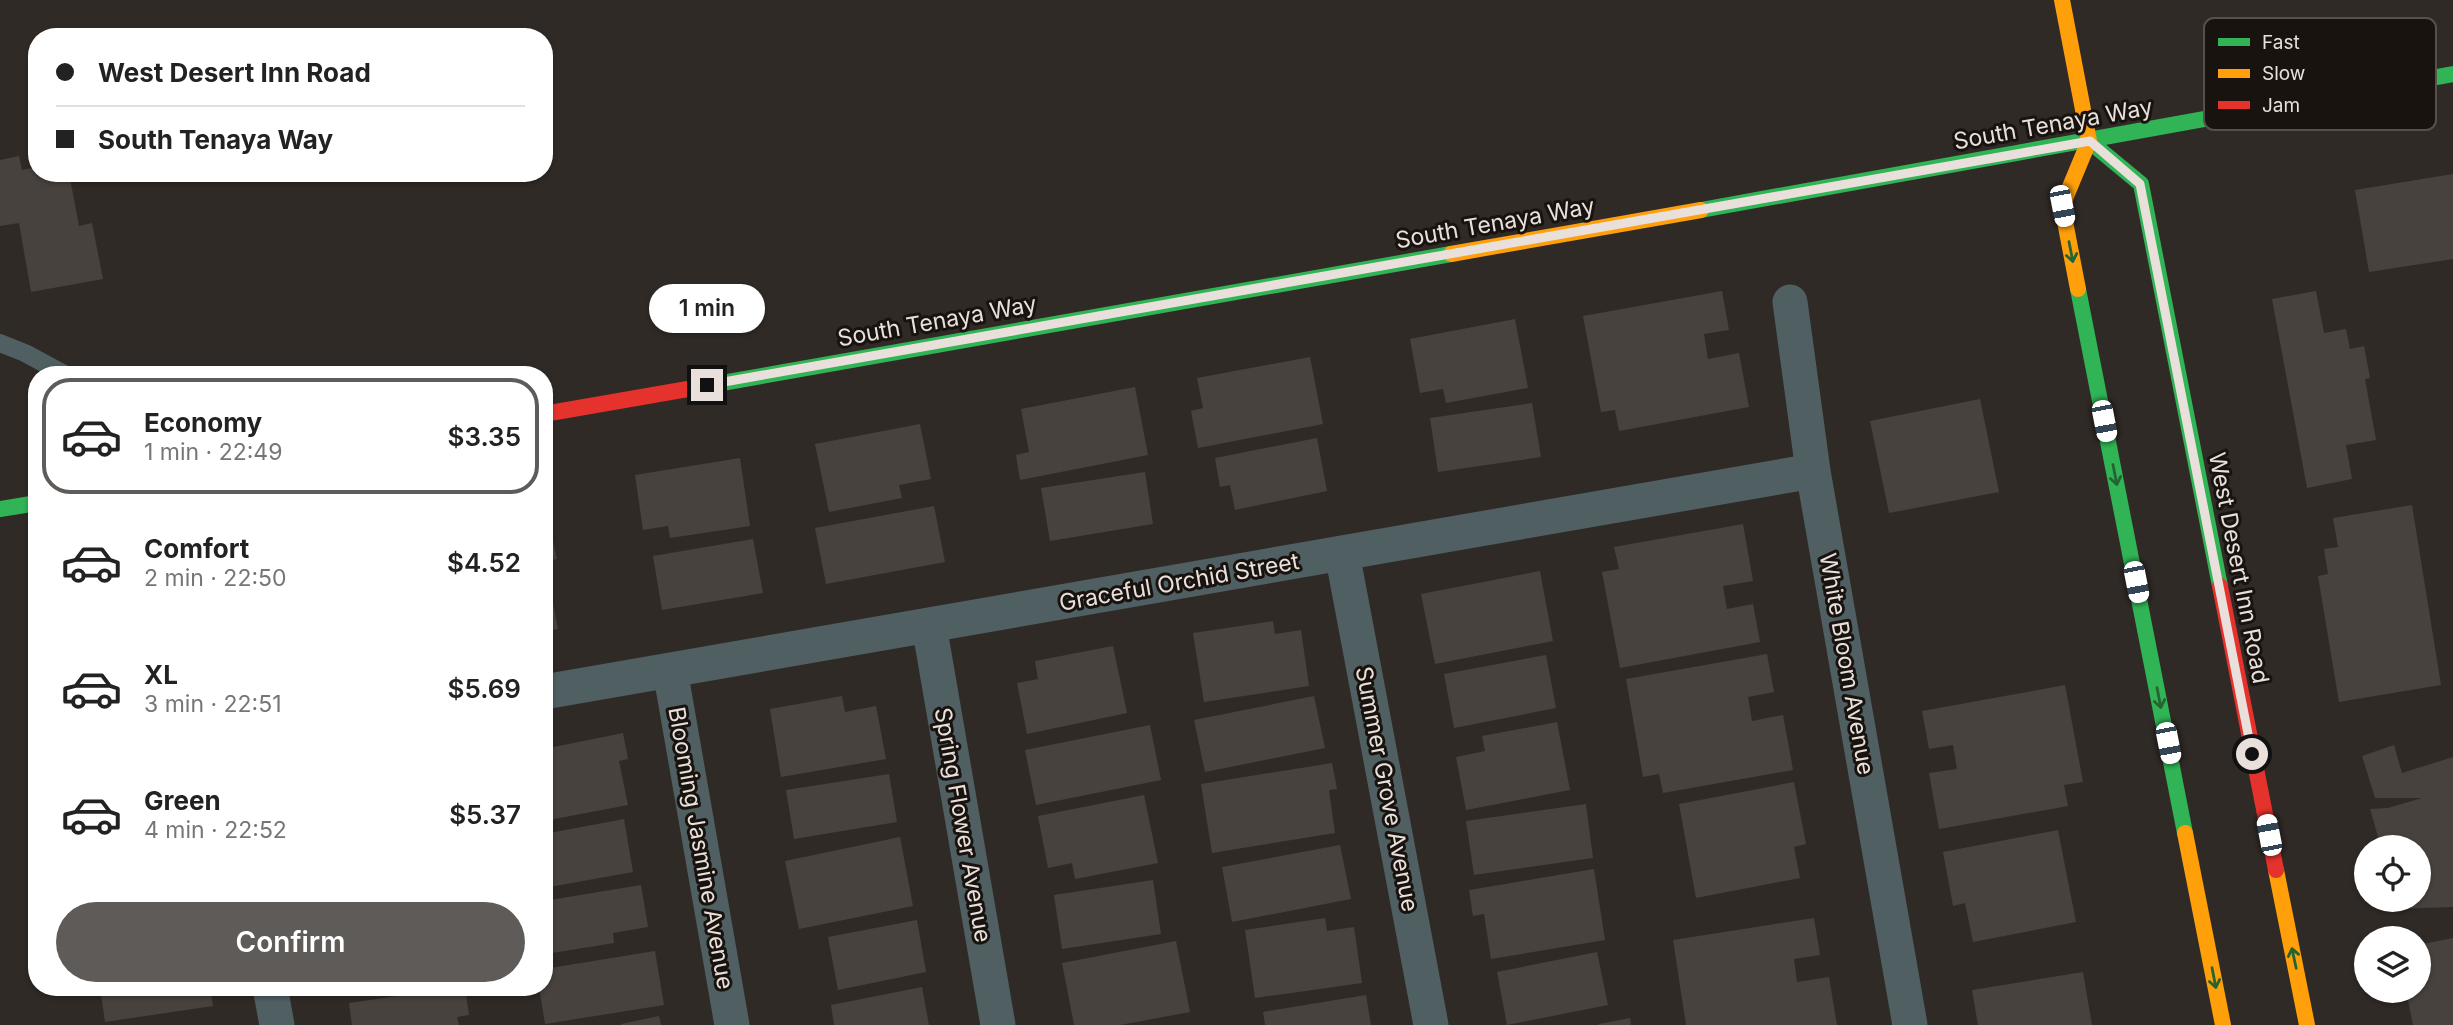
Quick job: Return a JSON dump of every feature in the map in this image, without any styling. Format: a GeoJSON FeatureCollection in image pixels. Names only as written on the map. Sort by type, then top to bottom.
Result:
{"type":"FeatureCollection","features":[{"type":"Feature","properties":{"kind":"main road"},"geometry":{"type":"LineString","coordinates":[[2063,0],[2090,141],[2062,206],[2223,1025]]}},
{"type":"Feature","properties":{"kind":"main road","name":"South Tenaya Way"},"geometry":{"type":"LineString","coordinates":[[553,412],[2204,120]]}},
{"type":"Feature","properties":{"kind":"main road","name":"West Desert Inn Road"},"geometry":{"type":"LineString","coordinates":[[2090,141],[2140,184],[2308,1025]]}},
{"type":"Feature","properties":{"kind":"main road"},"geometry":{"type":"LineString","coordinates":[[0,509],[28,504]]}},
{"type":"Feature","properties":{"kind":"street","name":"White Bloom Avenue"},"geometry":{"type":"LineString","coordinates":[[1790,302],[1813,471],[1910,1025]]}},
{"type":"Feature","properties":{"kind":"street","name":"Graceful Orchid Street"},"geometry":{"type":"LineString","coordinates":[[553,690],[1813,471]]}},
{"type":"Feature","properties":{"kind":"street","name":"Summer Grove Avenue"},"geometry":{"type":"LineString","coordinates":[[1342,553],[1431,1025]]}},
{"type":"Feature","properties":{"kind":"street","name":"Spring Flower Avenue"},"geometry":{"type":"LineString","coordinates":[[929,625],[998,1025]]}},
{"type":"Feature","properties":{"kind":"street","name":"Blooming Jasmine Avenue"},"geometry":{"type":"LineString","coordinates":[[670,670],[732,1025]]}},
{"type":"Feature","properties":{"kind":"street"},"geometry":{"type":"LineString","coordinates":[[272,996],[277,1025]]}},
{"type":"Feature","properties":{"kind":"lane"},"geometry":{"type":"LineString","coordinates":[[0,343],[49,366]]}},
{"type":"Feature","properties":{"kind":"building"},"geometry":{"type":"Polygon","coordinates":[[[19,156],[22,170],[28,169],[28,182],[71,182],[79,226],[92,223],[103,279],[31,292],[19,223],[0,226],[0,160],[19,156]]]}},
{"type":"Feature","properties":{"kind":"building"},"geometry":{"type":"Polygon","coordinates":[[[2453,174],[2453,259],[2369,272],[2355,190],[2453,174]]]}},
{"type":"Feature","properties":{"kind":"building"},"geometry":{"type":"Polygon","coordinates":[[[1722,291],[1729,330],[1704,334],[1708,359],[1739,353],[1749,407],[1619,431],[1615,410],[1601,412],[1583,316],[1722,291]]]}},
{"type":"Feature","properties":{"kind":"building"},"geometry":{"type":"Polygon","coordinates":[[[2316,291],[2324,333],[2346,329],[2350,349],[2364,346],[2370,378],[2365,379],[2376,440],[2346,445],[2352,479],[2307,488],[2272,299],[2316,291]]]}},
{"type":"Feature","properties":{"kind":"building"},"geometry":{"type":"Polygon","coordinates":[[[1515,319],[1528,388],[1446,403],[1443,389],[1420,393],[1410,339],[1515,319]]]}},
{"type":"Feature","properties":{"kind":"building"},"geometry":{"type":"Polygon","coordinates":[[[1310,357],[1323,424],[1198,448],[1191,411],[1203,408],[1197,378],[1310,357]]]}},
{"type":"Feature","properties":{"kind":"building"},"geometry":{"type":"Polygon","coordinates":[[[1135,387],[1148,455],[1020,480],[1016,455],[1029,452],[1021,409],[1135,387]]]}},
{"type":"Feature","properties":{"kind":"building"},"geometry":{"type":"Polygon","coordinates":[[[1980,399],[1999,492],[1889,513],[1870,421],[1980,399]]]}},
{"type":"Feature","properties":{"kind":"building"},"geometry":{"type":"Polygon","coordinates":[[[1532,403],[1541,457],[1438,472],[1430,418],[1532,403]]]}},
{"type":"Feature","properties":{"kind":"building"},"geometry":{"type":"Polygon","coordinates":[[[920,424],[931,479],[899,485],[902,498],[829,512],[815,444],[920,424]]]}},
{"type":"Feature","properties":{"kind":"building"},"geometry":{"type":"Polygon","coordinates":[[[1317,438],[1327,491],[1235,510],[1230,485],[1220,487],[1215,458],[1317,438]]]}},
{"type":"Feature","properties":{"kind":"building"},"geometry":{"type":"Polygon","coordinates":[[[740,458],[750,526],[670,538],[668,526],[643,530],[635,475],[740,458]]]}},
{"type":"Feature","properties":{"kind":"building"},"geometry":{"type":"Polygon","coordinates":[[[1145,472],[1153,524],[1050,541],[1041,488],[1145,472]]]}},
{"type":"Feature","properties":{"kind":"building"},"geometry":{"type":"Polygon","coordinates":[[[2412,505],[2441,685],[2339,702],[2318,576],[2328,574],[2324,549],[2338,547],[2333,518],[2412,505]]]}},
{"type":"Feature","properties":{"kind":"building"},"geometry":{"type":"Polygon","coordinates":[[[934,506],[945,562],[826,584],[815,528],[934,506]]]}},
{"type":"Feature","properties":{"kind":"building"},"geometry":{"type":"Polygon","coordinates":[[[1743,524],[1753,581],[1723,586],[1727,609],[1753,604],[1760,642],[1620,668],[1602,572],[1619,569],[1614,547],[1743,524]]]}},
{"type":"Feature","properties":{"kind":"building"},"geometry":{"type":"Polygon","coordinates":[[[753,539],[763,593],[662,610],[653,556],[753,539]]]}},
{"type":"Feature","properties":{"kind":"building"},"geometry":{"type":"Polygon","coordinates":[[[553,541],[557,559],[553,560],[553,541]]]}},
{"type":"Feature","properties":{"kind":"building"},"geometry":{"type":"Polygon","coordinates":[[[1540,571],[1553,641],[1435,664],[1421,594],[1540,571]]]}},
{"type":"Feature","properties":{"kind":"building"},"geometry":{"type":"Polygon","coordinates":[[[553,602],[558,629],[553,630],[553,602]]]}},
{"type":"Feature","properties":{"kind":"building"},"geometry":{"type":"Polygon","coordinates":[[[1273,621],[1275,634],[1301,630],[1309,686],[1204,702],[1193,633],[1273,621]]]}},
{"type":"Feature","properties":{"kind":"building"},"geometry":{"type":"Polygon","coordinates":[[[1113,646],[1127,713],[1027,734],[1017,683],[1038,679],[1035,661],[1113,646]]]}},
{"type":"Feature","properties":{"kind":"building"},"geometry":{"type":"Polygon","coordinates":[[[1767,654],[1774,692],[1748,697],[1752,721],[1783,715],[1793,770],[1663,793],[1659,774],[1643,777],[1626,679],[1767,654]]]}},
{"type":"Feature","properties":{"kind":"building"},"geometry":{"type":"Polygon","coordinates":[[[1546,655],[1556,708],[1454,728],[1444,674],[1546,655]]]}},
{"type":"Feature","properties":{"kind":"building"},"geometry":{"type":"Polygon","coordinates":[[[2065,685],[2083,782],[2064,785],[2068,806],[1939,829],[1929,773],[1957,769],[1953,745],[1929,749],[1922,711],[2065,685]]]}},
{"type":"Feature","properties":{"kind":"building"},"geometry":{"type":"Polygon","coordinates":[[[842,696],[845,712],[876,706],[886,759],[781,777],[770,709],[842,696]]]}},
{"type":"Feature","properties":{"kind":"building"},"geometry":{"type":"Polygon","coordinates":[[[1314,696],[1325,748],[1205,772],[1194,720],[1314,696]]]}},
{"type":"Feature","properties":{"kind":"building"},"geometry":{"type":"Polygon","coordinates":[[[1557,722],[1570,790],[1466,810],[1456,757],[1485,751],[1482,736],[1557,722]]]}},
{"type":"Feature","properties":{"kind":"building"},"geometry":{"type":"Polygon","coordinates":[[[1150,725],[1161,780],[1036,805],[1025,750],[1150,725]]]}},
{"type":"Feature","properties":{"kind":"building"},"geometry":{"type":"Polygon","coordinates":[[[623,733],[628,759],[619,761],[628,805],[553,819],[553,747],[623,733]]]}},
{"type":"Feature","properties":{"kind":"building"},"geometry":{"type":"Polygon","coordinates":[[[2394,745],[2402,773],[2453,757],[2453,907],[2431,908],[2431,835],[2378,835],[2370,809],[2388,808],[2422,798],[2375,798],[2362,756],[2394,745]]]}},
{"type":"Feature","properties":{"kind":"building"},"geometry":{"type":"Polygon","coordinates":[[[1332,763],[1337,789],[1329,790],[1335,833],[1212,853],[1201,784],[1332,763]]]}},
{"type":"Feature","properties":{"kind":"building"},"geometry":{"type":"Polygon","coordinates":[[[889,774],[897,822],[794,839],[786,790],[889,774]]]}},
{"type":"Feature","properties":{"kind":"building"},"geometry":{"type":"Polygon","coordinates":[[[1794,782],[1806,844],[1794,847],[1800,878],[1696,898],[1679,804],[1794,782]]]}},
{"type":"Feature","properties":{"kind":"building"},"geometry":{"type":"Polygon","coordinates":[[[1144,795],[1158,863],[1075,879],[1072,863],[1048,868],[1038,816],[1144,795]]]}},
{"type":"Feature","properties":{"kind":"building"},"geometry":{"type":"Polygon","coordinates":[[[1586,804],[1593,858],[1474,875],[1466,821],[1586,804]]]}},
{"type":"Feature","properties":{"kind":"building"},"geometry":{"type":"Polygon","coordinates":[[[624,819],[633,872],[553,886],[553,832],[624,819]]]}},
{"type":"Feature","properties":{"kind":"building"},"geometry":{"type":"Polygon","coordinates":[[[2058,830],[2076,922],[1973,942],[1965,903],[1953,906],[1943,852],[2058,830]]]}},
{"type":"Feature","properties":{"kind":"building"},"geometry":{"type":"Polygon","coordinates":[[[900,837],[913,906],[799,929],[785,861],[900,837]]]}},
{"type":"Feature","properties":{"kind":"building"},"geometry":{"type":"Polygon","coordinates":[[[1340,845],[1351,899],[1232,922],[1222,867],[1340,845]]]}},
{"type":"Feature","properties":{"kind":"building"},"geometry":{"type":"Polygon","coordinates":[[[1594,869],[1605,940],[1491,959],[1484,914],[1473,916],[1469,890],[1594,869]]]}},
{"type":"Feature","properties":{"kind":"building"},"geometry":{"type":"Polygon","coordinates":[[[1153,880],[1161,934],[1062,949],[1054,895],[1153,880]]]}},
{"type":"Feature","properties":{"kind":"building"},"geometry":{"type":"Polygon","coordinates":[[[641,885],[648,927],[613,933],[614,943],[553,953],[553,900],[641,885]]]}},
{"type":"Feature","properties":{"kind":"building"},"geometry":{"type":"Polygon","coordinates":[[[1325,918],[1327,931],[1354,927],[1362,983],[1255,998],[1245,930],[1325,918]]]}},
{"type":"Feature","properties":{"kind":"building"},"geometry":{"type":"Polygon","coordinates":[[[1814,918],[1820,955],[1794,959],[1797,982],[1829,977],[1837,1025],[1686,1025],[1673,940],[1814,918]]]}},
{"type":"Feature","properties":{"kind":"building"},"geometry":{"type":"Polygon","coordinates":[[[917,920],[926,972],[838,990],[828,937],[917,920]]]}},
{"type":"Feature","properties":{"kind":"building"},"geometry":{"type":"Polygon","coordinates":[[[2453,938],[2453,1025],[2413,1025],[2409,1003],[2431,1003],[2431,942],[2453,938]]]}},
{"type":"Feature","properties":{"kind":"building"},"geometry":{"type":"Polygon","coordinates":[[[1176,941],[1190,1012],[1120,1025],[1074,1025],[1062,963],[1176,941]]]}},
{"type":"Feature","properties":{"kind":"building"},"geometry":{"type":"Polygon","coordinates":[[[655,951],[664,1005],[545,1024],[540,996],[553,996],[553,968],[655,951]]]}},
{"type":"Feature","properties":{"kind":"building"},"geometry":{"type":"Polygon","coordinates":[[[1597,952],[1608,1005],[1507,1025],[1497,972],[1597,952]]]}},
{"type":"Feature","properties":{"kind":"building"},"geometry":{"type":"Polygon","coordinates":[[[2083,972],[2092,1025],[1978,1025],[1972,990],[2083,972]]]}},
{"type":"Feature","properties":{"kind":"building"},"geometry":{"type":"Polygon","coordinates":[[[922,987],[929,1025],[834,1025],[831,1005],[922,987]]]}},
{"type":"Feature","properties":{"kind":"building"},"geometry":{"type":"Polygon","coordinates":[[[1366,995],[1371,1025],[1265,1025],[1263,1012],[1366,995]]]}},
{"type":"Feature","properties":{"kind":"building"},"geometry":{"type":"Polygon","coordinates":[[[101,996],[211,996],[213,1006],[105,1022],[101,996]]]}},
{"type":"Feature","properties":{"kind":"building"},"geometry":{"type":"Polygon","coordinates":[[[398,996],[466,996],[469,1015],[457,1017],[459,1025],[352,1025],[349,1003],[398,996]]]}},
{"type":"Feature","properties":{"kind":"building"},"geometry":{"type":"Polygon","coordinates":[[[659,1016],[661,1025],[621,1025],[621,1024],[659,1016]]]}},
{"type":"Feature","properties":{"kind":"building"},"geometry":{"type":"Polygon","coordinates":[[[1630,1018],[1631,1025],[1599,1025],[1599,1024],[1630,1018]]]}},
{"type":"Feature","properties":{"kind":"traffic: fast"},"geometry":{"type":"LineString","coordinates":[[2436,77],[2453,74]]}},
{"type":"Feature","properties":{"kind":"traffic: fast"},"geometry":{"type":"LineString","coordinates":[[1701,210],[2204,119]]}},
{"type":"Feature","properties":{"kind":"traffic: fast"},"geometry":{"type":"LineString","coordinates":[[2089,141],[2141,184],[2220,586]]}},
{"type":"Feature","properties":{"kind":"traffic: fast"},"geometry":{"type":"LineString","coordinates":[[705,386],[1451,254]]}},
{"type":"Feature","properties":{"kind":"traffic: fast"},"geometry":{"type":"LineString","coordinates":[[2078,289],[2185,833]]}},
{"type":"Feature","properties":{"kind":"traffic: fast"},"geometry":{"type":"LineString","coordinates":[[0,509],[28,504]]}},
{"type":"Feature","properties":{"kind":"traffic: slow"},"geometry":{"type":"LineString","coordinates":[[2062,0],[2089,141],[2062,206],[2078,289]]}},
{"type":"Feature","properties":{"kind":"traffic: slow"},"geometry":{"type":"LineString","coordinates":[[1451,254],[1701,210]]}},
{"type":"Feature","properties":{"kind":"traffic: slow"},"geometry":{"type":"LineString","coordinates":[[2185,833],[2223,1025]]}},
{"type":"Feature","properties":{"kind":"traffic: slow"},"geometry":{"type":"LineString","coordinates":[[2276,870],[2307,1025]]}},
{"type":"Feature","properties":{"kind":"traffic: jam"},"geometry":{"type":"LineString","coordinates":[[553,412],[705,386]]}},
{"type":"Feature","properties":{"kind":"traffic: jam"},"geometry":{"type":"LineString","coordinates":[[2220,586],[2276,870]]}},
{"type":"Feature","properties":{"kind":"route"},"geometry":{"type":"LineString","coordinates":[[707,385],[2090,141],[2140,184],[2252,754]]}}]}
